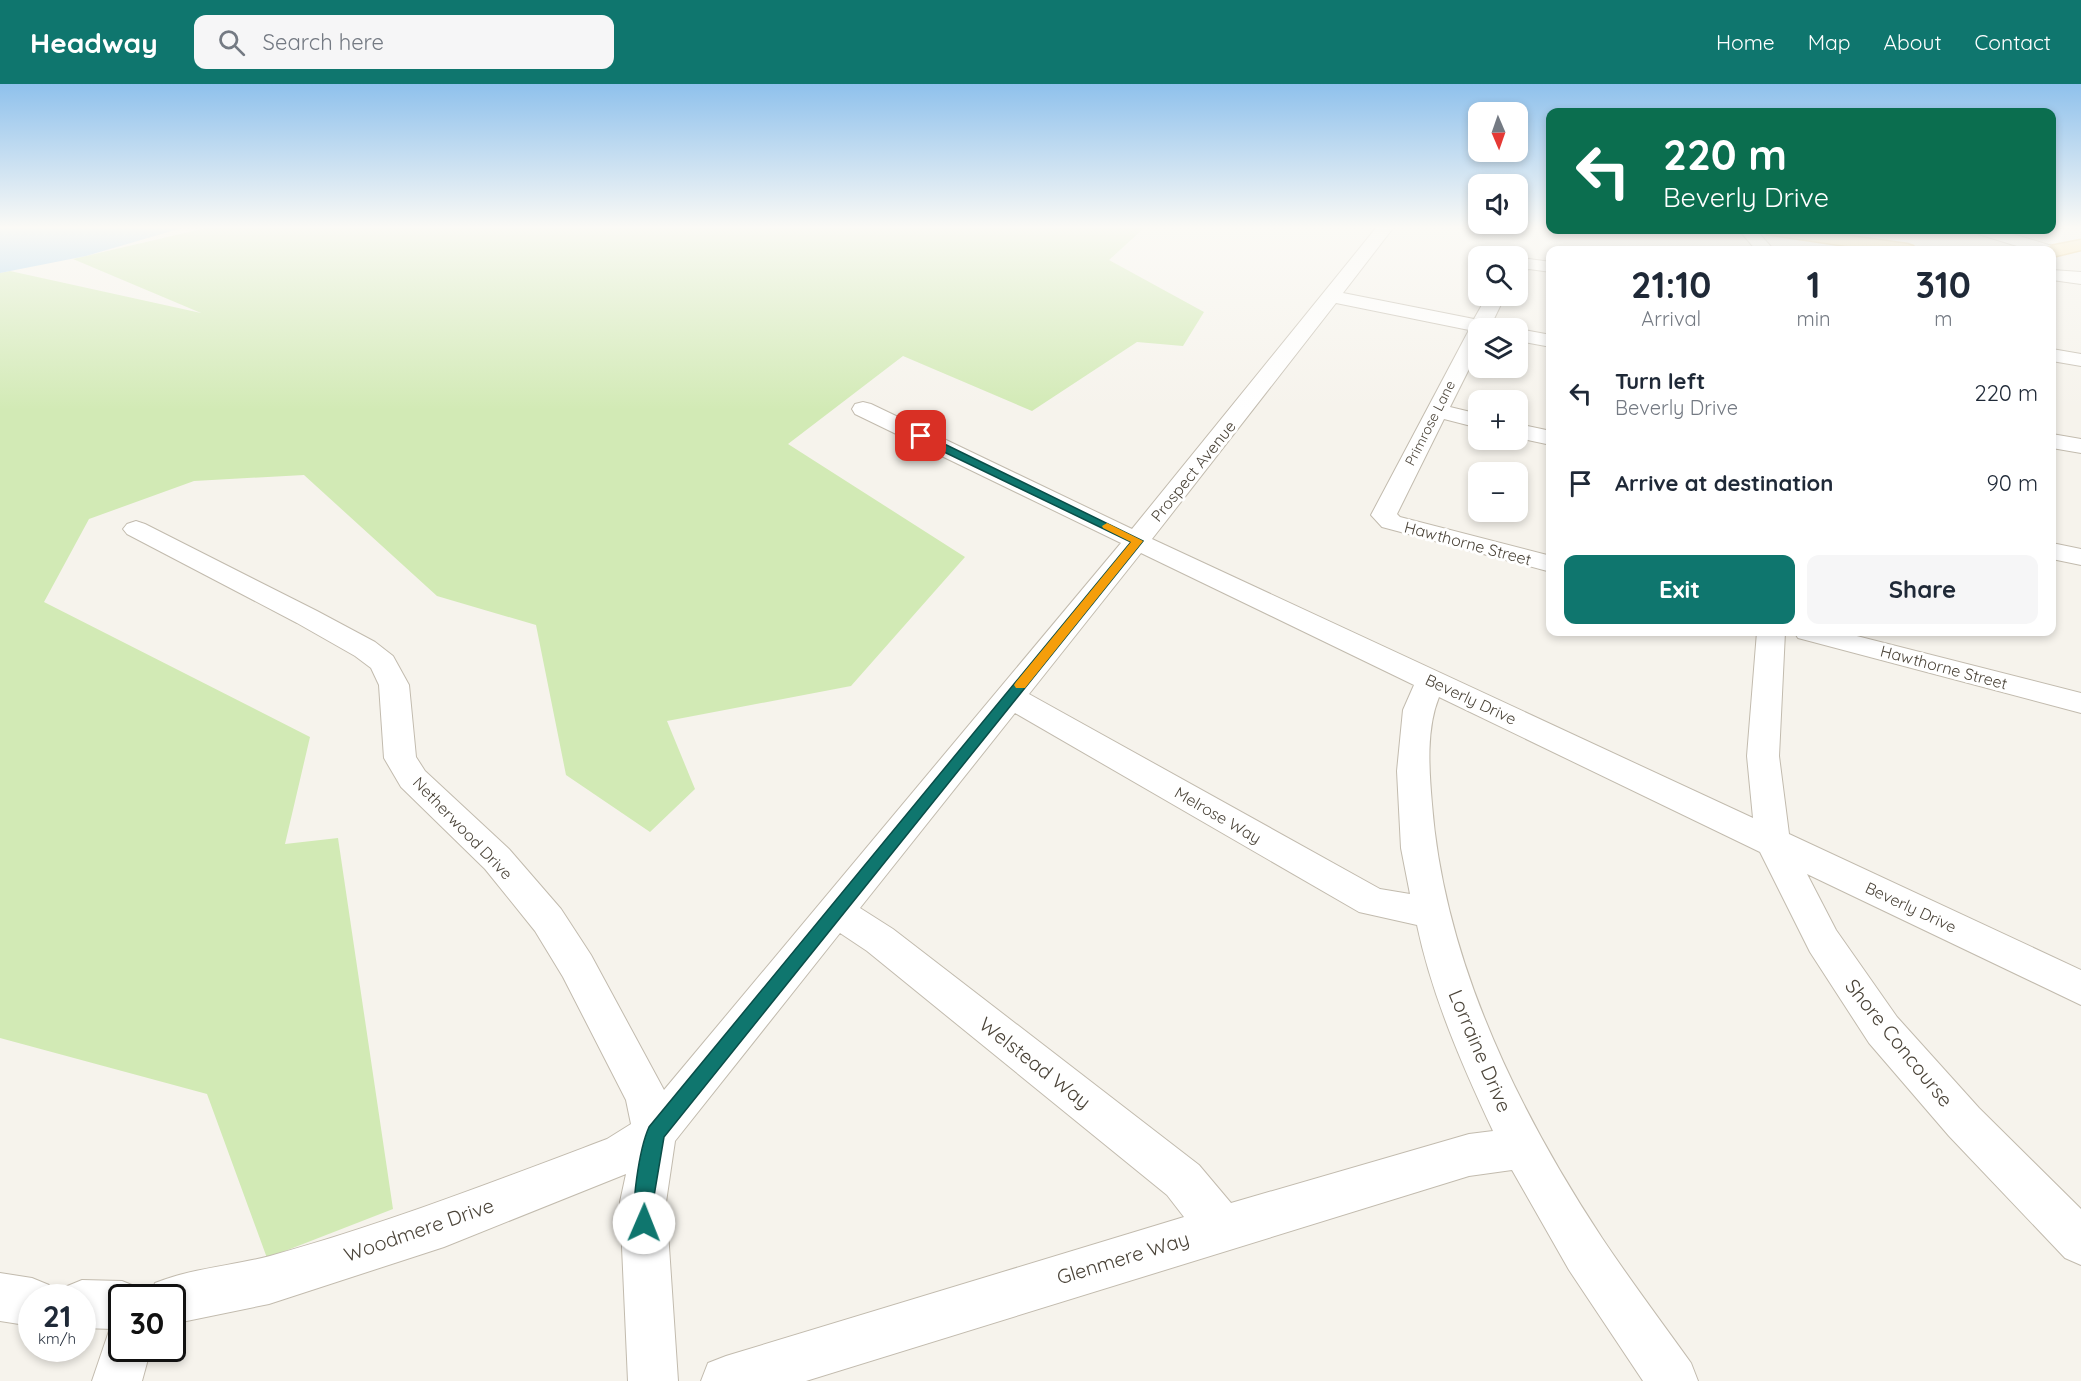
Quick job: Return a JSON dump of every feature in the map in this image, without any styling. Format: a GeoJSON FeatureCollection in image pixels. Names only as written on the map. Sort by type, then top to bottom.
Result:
{"type":"FeatureCollection","features":[{"type":"Feature","properties":{"kind":"street","name":"Prospect Avenue"},"geometry":{"type":"LineString","coordinates":[[653,1381],[643,1202],[656,1134],[1137,541],[1304,332],[1336,289]]}},
{"type":"Feature","properties":{"kind":"street"},"geometry":{"type":"LineString","coordinates":[[1330,296],[1468,325]]}},
{"type":"Feature","properties":{"kind":"street"},"geometry":{"type":"LineString","coordinates":[[1528,337],[1546,340]]}},
{"type":"Feature","properties":{"kind":"street","name":"Primrose Lane"},"geometry":{"type":"LineString","coordinates":[[1386,519],[1384,510],[1468,355]]}},
{"type":"Feature","properties":{"kind":"street"},"geometry":{"type":"LineString","coordinates":[[2056,356],[2081,360]]}},
{"type":"Feature","properties":{"kind":"street","name":"Beverly Drive"},"geometry":{"type":"LineString","coordinates":[[863,409],[2081,988]]}},
{"type":"Feature","properties":{"kind":"street"},"geometry":{"type":"LineString","coordinates":[[1437,411],[1468,418]]}},
{"type":"Feature","properties":{"kind":"street"},"geometry":{"type":"LineString","coordinates":[[1528,433],[1546,437]]}},
{"type":"Feature","properties":{"kind":"street"},"geometry":{"type":"LineString","coordinates":[[2056,442],[2081,446]]}},
{"type":"Feature","properties":{"kind":"street","name":"Hawthorne Street"},"geometry":{"type":"LineString","coordinates":[[1386,519],[1546,563]]}},
{"type":"Feature","properties":{"kind":"street","name":"Netherwood Drive"},"geometry":{"type":"LineString","coordinates":[[136,529],[365,649],[383,663],[394,685],[400,758],[413,780],[496,859],[548,920],[577,966],[646,1097],[656,1134]]}},
{"type":"Feature","properties":{"kind":"street"},"geometry":{"type":"LineString","coordinates":[[2056,551],[2081,557]]}},
{"type":"Feature","properties":{"kind":"street","name":"Shore Concourse"},"geometry":{"type":"LineString","coordinates":[[1771,636],[1763,756],[1772,841],[1823,941],[1883,1030],[1964,1122],[2081,1242]]}},
{"type":"Feature","properties":{"kind":"street","name":"Hawthorne Street"},"geometry":{"type":"LineString","coordinates":[[1823,636],[2081,703]]}},
{"type":"Feature","properties":{"kind":"street","name":"Lorraine Drive"},"geometry":{"type":"LineString","coordinates":[[1431,680],[1418,710],[1413,771],[1418,849],[1444,964],[1496,1092],[1522,1148],[1585,1254],[1672,1381]]}},
{"type":"Feature","properties":{"kind":"street","name":"Melrose Way"},"geometry":{"type":"LineString","coordinates":[[1011,697],[1372,902],[1434,913]]}},
{"type":"Feature","properties":{"kind":"street","name":"Welstead Way"},"geometry":{"type":"LineString","coordinates":[[836,912],[880,940],[1182,1180],[1221,1228]]}},
{"type":"Feature","properties":{"kind":"street","name":"Woodmere Drive"},"geometry":{"type":"LineString","coordinates":[[186,1298],[269,1280],[444,1224],[610,1159],[656,1134]]}},
{"type":"Feature","properties":{"kind":"street","name":"Glenmere Way"},"geometry":{"type":"LineString","coordinates":[[726,1381],[1221,1228],[1469,1155],[1522,1148]]}},
{"type":"Feature","properties":{"kind":"street"},"geometry":{"type":"LineString","coordinates":[[0,1297],[18,1300]]}},
{"type":"Feature","properties":{"kind":"street"},"geometry":{"type":"LineString","coordinates":[[117,1381],[122,1362]]}},
{"type":"Feature","properties":{"kind":"green space"},"geometry":{"type":"Polygon","coordinates":[[[0,289],[90,289],[201,313],[143,289],[1161,289],[1204,312],[1183,346],[1137,342],[1032,411],[903,356],[788,444],[965,557],[851,686],[667,721],[695,789],[650,832],[566,775],[536,625],[437,596],[304,475],[194,481],[89,519],[44,602],[310,737],[285,844],[338,838],[393,1209],[267,1258],[207,1094],[0,1038],[0,289]]]}},
{"type":"Feature","properties":{"kind":"slow traffic"},"geometry":{"type":"LineString","coordinates":[[1021,685],[1137,541],[1107,526]]}},
{"type":"Feature","properties":{"kind":"route"},"geometry":{"type":"LineString","coordinates":[[644,1223],[643,1202],[656,1134],[1137,541],[921,436]]}}]}
